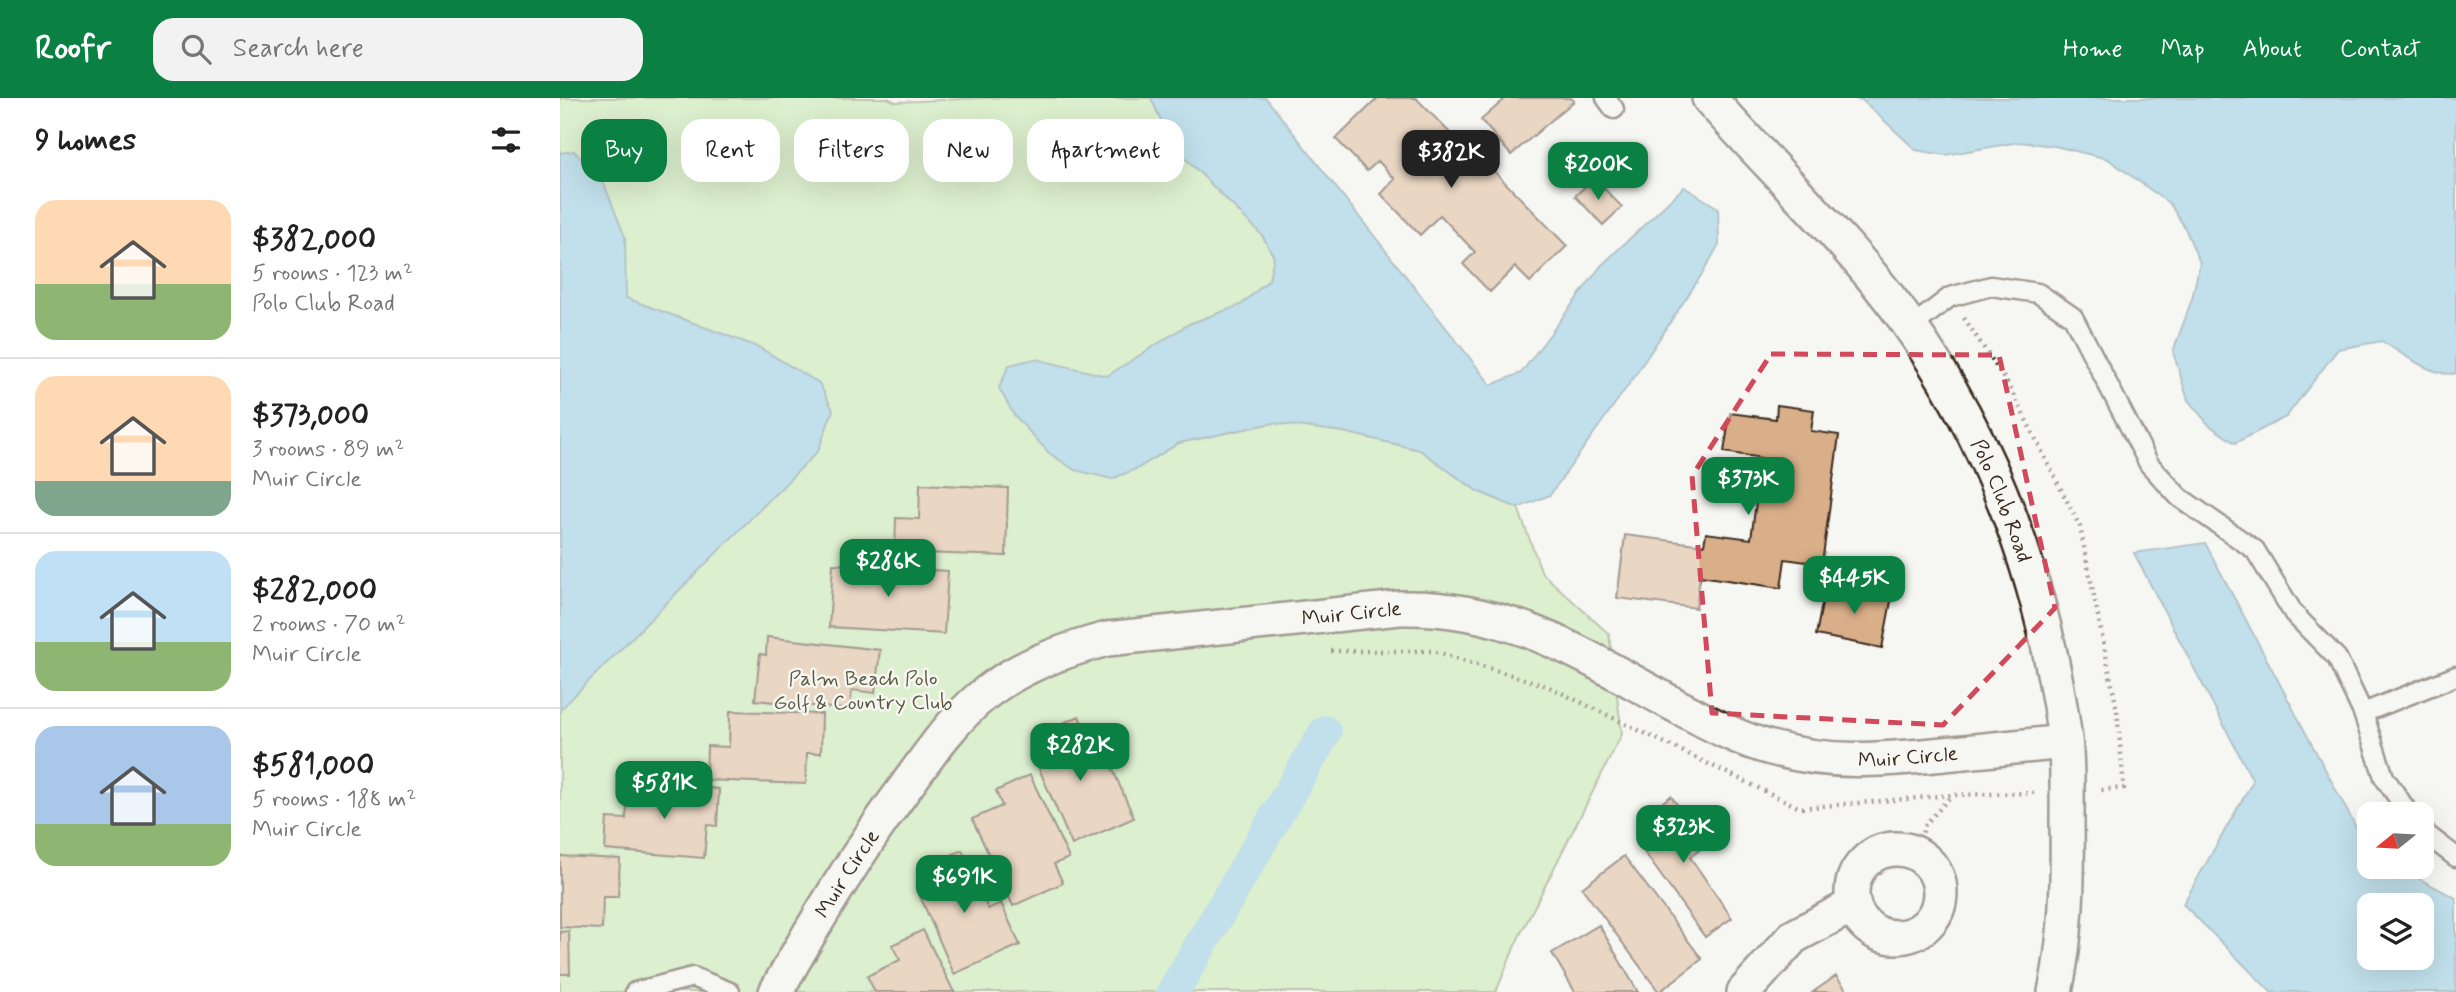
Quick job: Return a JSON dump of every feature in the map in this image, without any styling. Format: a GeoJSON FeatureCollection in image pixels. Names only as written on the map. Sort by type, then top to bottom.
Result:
{"type":"FeatureCollection","features":[{"type":"Feature","properties":{"kind":"street","name":"Polo Club Road"},"geometry":{"type":"LineString","coordinates":[[1709,98],[1848,248],[1910,328],[1939,370],[1969,423],[1995,478],[2023,551],[2051,652],[2065,742],[2068,887],[2055,992]]}},
{"type":"Feature","properties":{"kind":"street","name":"Muir Circle"},"geometry":{"type":"LineString","coordinates":[[776,992],[813,926],[877,826],[958,718],[984,695],[1021,670],[1063,650],[1107,639],[1399,608],[1471,612],[1517,625],[1562,644],[1724,731],[1768,748],[1815,758],[1863,762],[2065,742]]}},
{"type":"Feature","properties":{"kind":"street"},"geometry":{"type":"LineString","coordinates":[[1901,848],[1918,853],[1931,865],[1939,881],[1941,898],[1935,915],[1924,928],[1909,936],[1891,938],[1874,933],[1861,921],[1853,905],[1852,888],[1857,871],[1868,858],[1884,849],[1901,848]]}},
{"type":"Feature","properties":{"kind":"street"},"geometry":{"type":"LineString","coordinates":[[1744,992],[1793,937],[1853,905]]}},
{"type":"Feature","properties":{"kind":"lane"},"geometry":{"type":"LineString","coordinates":[[1910,328],[1950,297],[1991,286],[2038,293],[2073,317],[2149,464],[2179,497],[2255,550],[2294,614],[2337,658],[2363,713],[2384,778],[2401,802]]}},
{"type":"Feature","properties":{"kind":"lane"},"geometry":{"type":"LineString","coordinates":[[2363,713],[2456,676]]}},
{"type":"Feature","properties":{"kind":"lane"},"geometry":{"type":"LineString","coordinates":[[2434,840],[2456,857]]}},
{"type":"Feature","properties":{"kind":"lane"},"geometry":{"type":"LineString","coordinates":[[635,992],[693,977],[730,992]]}},
{"type":"Feature","properties":{"kind":"path"},"geometry":{"type":"LineString","coordinates":[[1329,651],[1433,651],[1547,686],[1800,808],[1952,795],[2124,788],[2117,710],[2080,527],[2008,384],[1950,297]]}},
{"type":"Feature","properties":{"kind":"path"},"geometry":{"type":"LineString","coordinates":[[1918,853],[1924,826],[1952,795]]}},
{"type":"Feature","properties":{"kind":"highlighted area"},"geometry":{"type":"Polygon","coordinates":[[[1771,354],[1999,355],[2055,608],[1943,725],[1712,713],[1692,476],[1771,354]]]}},
{"type":"Feature","properties":{"kind":"green space","name":"Palm Beach Polo Golf & Country Club"},"geometry":{"type":"Polygon","coordinates":[[[560,98],[887,98],[896,102],[985,98],[1151,98],[1161,119],[1027,119],[1027,182],[1184,182],[1184,157],[1262,235],[1274,257],[1269,280],[1241,305],[1189,324],[1107,377],[1071,369],[1138,468],[1179,443],[1273,423],[1344,432],[1420,450],[1477,491],[1518,508],[1542,573],[1609,634],[1622,734],[1516,943],[1496,992],[560,992],[560,98]]]}},
{"type":"Feature","properties":{"kind":"water"},"geometry":{"type":"Polygon","coordinates":[[[1151,98],[1266,98],[1491,385],[1521,373],[1601,266],[1684,187],[1718,208],[1719,244],[1634,377],[1550,495],[1518,508],[1477,491],[1420,450],[1344,432],[1273,423],[1179,443],[1138,468],[1112,479],[1075,470],[1049,453],[1014,415],[999,388],[1009,365],[1035,359],[1107,376],[1189,324],[1241,305],[1269,280],[1274,257],[1262,235],[1184,157],[1184,119],[1161,119],[1151,98]]]}},
{"type":"Feature","properties":{"kind":"water"},"geometry":{"type":"Polygon","coordinates":[[[1850,98],[2456,98],[2456,373],[2448,374],[2428,368],[2382,341],[2338,349],[2286,417],[2235,443],[2209,425],[2188,400],[2173,352],[2192,299],[2200,263],[2185,228],[2170,204],[2108,159],[2055,146],[2019,142],[1945,155],[1916,150],[1862,100],[1850,98]]]}},
{"type":"Feature","properties":{"kind":"water"},"geometry":{"type":"Polygon","coordinates":[[[574,151],[581,159],[581,182],[604,184],[625,237],[626,298],[758,347],[819,383],[833,410],[818,451],[560,710],[560,153],[574,151]]]}},
{"type":"Feature","properties":{"kind":"water"},"geometry":{"type":"Polygon","coordinates":[[[2205,543],[2357,829],[2357,879],[2420,879],[2456,898],[2456,992],[2271,992],[2183,904],[2253,781],[2134,553],[2205,543]]]}},
{"type":"Feature","properties":{"kind":"building"},"geometry":{"type":"Polygon","coordinates":[[[1378,98],[1416,98],[1484,168],[1488,165],[1567,246],[1530,282],[1515,267],[1490,292],[1463,264],[1475,252],[1440,215],[1420,235],[1381,194],[1395,179],[1378,161],[1367,171],[1336,139],[1378,98]]]}},
{"type":"Feature","properties":{"kind":"building"},"geometry":{"type":"Polygon","coordinates":[[[1506,98],[1571,98],[1574,101],[1511,155],[1481,120],[1506,98]]]}},
{"type":"Feature","properties":{"kind":"building"},"geometry":{"type":"Polygon","coordinates":[[[1594,178],[1622,207],[1603,225],[1575,196],[1594,178]]]}},
{"type":"Feature","properties":{"kind":"building"},"geometry":{"type":"Polygon","coordinates":[[[1777,405],[1814,410],[1811,431],[1839,435],[1822,564],[1785,559],[1781,588],[1700,576],[1696,608],[1617,598],[1625,535],[1704,545],[1706,533],[1751,539],[1762,458],[1724,452],[1730,413],[1776,419],[1777,405]]]}},
{"type":"Feature","properties":{"kind":"building"},"geometry":{"type":"Polygon","coordinates":[[[920,484],[1008,488],[1006,556],[895,552],[896,518],[919,519],[920,484]]]}},
{"type":"Feature","properties":{"kind":"building"},"geometry":{"type":"Polygon","coordinates":[[[833,564],[948,571],[944,634],[829,627],[833,564]]]}},
{"type":"Feature","properties":{"kind":"building"},"geometry":{"type":"Polygon","coordinates":[[[1826,583],[1892,596],[1882,648],[1816,635],[1826,583]]]}},
{"type":"Feature","properties":{"kind":"building"},"geometry":{"type":"Polygon","coordinates":[[[767,637],[880,650],[875,693],[852,690],[850,710],[755,700],[760,654],[766,655],[767,637]]]}},
{"type":"Feature","properties":{"kind":"building"},"geometry":{"type":"Polygon","coordinates":[[[730,711],[822,714],[821,753],[807,753],[806,784],[706,780],[707,746],[729,747],[730,711]]]}},
{"type":"Feature","properties":{"kind":"building"},"geometry":{"type":"Polygon","coordinates":[[[1079,716],[1100,767],[1110,763],[1134,818],[1072,845],[1033,755],[1047,749],[1040,733],[1079,716]]]}},
{"type":"Feature","properties":{"kind":"building"},"geometry":{"type":"Polygon","coordinates":[[[1030,775],[1069,858],[1054,864],[1063,883],[1013,906],[972,819],[1002,806],[996,791],[1030,775]]]}},
{"type":"Feature","properties":{"kind":"building"},"geometry":{"type":"Polygon","coordinates":[[[629,782],[719,789],[717,826],[707,825],[704,858],[605,850],[607,818],[626,819],[629,782]]]}},
{"type":"Feature","properties":{"kind":"building"},"geometry":{"type":"Polygon","coordinates":[[[1671,796],[1706,845],[1690,857],[1732,918],[1705,937],[1642,849],[1656,839],[1641,818],[1671,796]]]}},
{"type":"Feature","properties":{"kind":"building"},"geometry":{"type":"Polygon","coordinates":[[[962,850],[988,909],[1001,903],[1020,945],[954,974],[916,887],[933,880],[927,866],[962,850]]]}},
{"type":"Feature","properties":{"kind":"building"},"geometry":{"type":"Polygon","coordinates":[[[560,856],[620,859],[618,897],[603,897],[602,929],[560,927],[560,856]]]}},
{"type":"Feature","properties":{"kind":"building"},"geometry":{"type":"Polygon","coordinates":[[[1624,856],[1702,959],[1659,992],[1582,888],[1624,856]]]}},
{"type":"Feature","properties":{"kind":"building"},"geometry":{"type":"Polygon","coordinates":[[[1599,925],[1638,992],[1575,992],[1552,953],[1599,925]]]}},
{"type":"Feature","properties":{"kind":"building"},"geometry":{"type":"Polygon","coordinates":[[[923,930],[954,992],[875,992],[867,976],[900,960],[892,945],[923,930]]]}},
{"type":"Feature","properties":{"kind":"building"},"geometry":{"type":"Polygon","coordinates":[[[569,931],[570,974],[560,974],[560,932],[569,931]]]}},
{"type":"Feature","properties":{"kind":"building"},"geometry":{"type":"Polygon","coordinates":[[[1836,976],[1848,992],[1813,992],[1836,976]]]}},
{"type":"Feature","properties":{"kind":"waterway"},"geometry":{"type":"LineString","coordinates":[[1173,992],[1325,732]]}}]}
